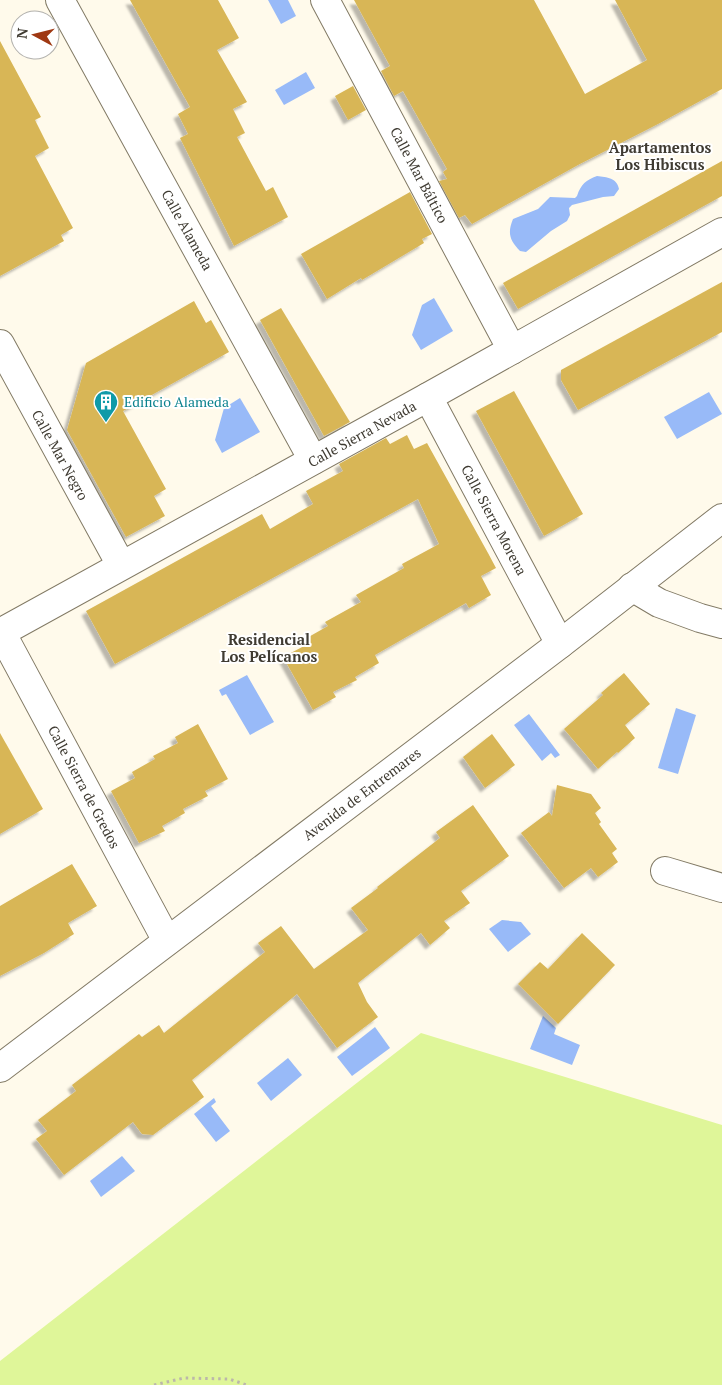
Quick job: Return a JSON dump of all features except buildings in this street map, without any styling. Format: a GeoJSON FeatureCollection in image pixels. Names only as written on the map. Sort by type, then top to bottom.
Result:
{"type":"FeatureCollection","features":[{"type":"Feature","properties":{"kind":"street","name":"Calle Alameda"},"geometry":{"type":"LineString","coordinates":[[60,0],[313,460]]}},
{"type":"Feature","properties":{"kind":"street","name":"Calle Mar Báltico"},"geometry":{"type":"LineString","coordinates":[[325,0],[512,350]]}},
{"type":"Feature","properties":{"kind":"street","name":"Calle Sierra Nevada"},"geometry":{"type":"LineString","coordinates":[[0,633],[722,232]]}},
{"type":"Feature","properties":{"kind":"street","name":"Calle Mar Negro"},"geometry":{"type":"LineString","coordinates":[[0,344],[121,565]]}},
{"type":"Feature","properties":{"kind":"street","name":"Calle Sierra Morena"},"geometry":{"type":"LineString","coordinates":[[428,397],[560,644]]}},
{"type":"Feature","properties":{"kind":"street","name":"Avenida de Entremares"},"geometry":{"type":"LineString","coordinates":[[0,1068],[560,644],[722,518]]}},
{"type":"Feature","properties":{"kind":"street"},"geometry":{"type":"LineString","coordinates":[[632,587],[659,603],[722,624]]}},
{"type":"Feature","properties":{"kind":"street","name":"Calle Sierra de Gredos"},"geometry":{"type":"LineString","coordinates":[[0,633],[167,942]]}},
{"type":"Feature","properties":{"kind":"street"},"geometry":{"type":"LineString","coordinates":[[666,871],[722,888]]}},
{"type":"Feature","properties":{"kind":"path"},"geometry":{"type":"LineString","coordinates":[[154,1385],[184,1378],[230,1379],[247,1385]]}},
{"type":"Feature","properties":{"kind":"green space"},"geometry":{"type":"Polygon","coordinates":[[[421,1033],[722,1125],[722,1385],[0,1385],[0,1361],[421,1033]]]}},
{"type":"Feature","properties":{"kind":"water"},"geometry":{"type":"Polygon","coordinates":[[[268,0],[288,0],[296,16],[281,24],[268,0]]]}},
{"type":"Feature","properties":{"kind":"water"},"geometry":{"type":"Polygon","coordinates":[[[306,72],[315,88],[284,105],[275,90],[306,72]]]}},
{"type":"Feature","properties":{"kind":"water"},"geometry":{"type":"Polygon","coordinates":[[[597,176],[616,182],[619,189],[614,196],[572,205],[569,208],[570,215],[567,221],[551,231],[526,252],[520,251],[510,233],[513,219],[538,209],[550,197],[575,198],[584,183],[597,176]]]}},
{"type":"Feature","properties":{"kind":"water"},"geometry":{"type":"Polygon","coordinates":[[[434,298],[453,331],[421,350],[412,335],[422,305],[434,298]]]}},
{"type":"Feature","properties":{"kind":"water"},"geometry":{"type":"Polygon","coordinates":[[[709,392],[722,414],[677,439],[664,417],[709,392]]]}},
{"type":"Feature","properties":{"kind":"water"},"geometry":{"type":"Polygon","coordinates":[[[240,398],[260,432],[222,453],[215,440],[224,408],[240,398]]]}},
{"type":"Feature","properties":{"kind":"water"},"geometry":{"type":"Polygon","coordinates":[[[247,675],[274,722],[250,735],[226,694],[222,696],[219,690],[247,675]]]}},
{"type":"Feature","properties":{"kind":"water"},"geometry":{"type":"Polygon","coordinates":[[[676,708],[696,715],[678,774],[658,768],[676,708]]]}},
{"type":"Feature","properties":{"kind":"water"},"geometry":{"type":"Polygon","coordinates":[[[529,714],[560,755],[555,758],[551,753],[542,761],[514,725],[529,714]]]}},
{"type":"Feature","properties":{"kind":"water"},"geometry":{"type":"Polygon","coordinates":[[[502,920],[521,922],[531,934],[508,952],[489,929],[502,920]]]}},
{"type":"Feature","properties":{"kind":"water"},"geometry":{"type":"Polygon","coordinates":[[[543,1016],[556,1028],[554,1034],[580,1045],[572,1065],[530,1049],[543,1016]]]}},
{"type":"Feature","properties":{"kind":"water"},"geometry":{"type":"Polygon","coordinates":[[[375,1027],[390,1048],[352,1076],[337,1057],[375,1027]]]}},
{"type":"Feature","properties":{"kind":"water"},"geometry":{"type":"Polygon","coordinates":[[[288,1058],[302,1075],[271,1101],[257,1083],[288,1058]]]}},
{"type":"Feature","properties":{"kind":"water"},"geometry":{"type":"Polygon","coordinates":[[[214,1098],[216,1102],[211,1106],[230,1131],[216,1142],[194,1114],[214,1098]]]}},
{"type":"Feature","properties":{"kind":"water"},"geometry":{"type":"Polygon","coordinates":[[[122,1156],[135,1171],[101,1197],[90,1181],[122,1156]]]}},
{"type":"Feature","properties":{"kind":"place","name":"Edificio Alameda"},"geometry":{"type":"Point","coordinates":[106,423]}},
{"type":"Feature","properties":{"kind":"district","name":"Apartamentos Los Hibiscus"},"geometry":{"type":"Point","coordinates":[660,156]}},
{"type":"Feature","properties":{"kind":"district","name":"Residencial Los Pelícanos"},"geometry":{"type":"Point","coordinates":[269,648]}}]}
